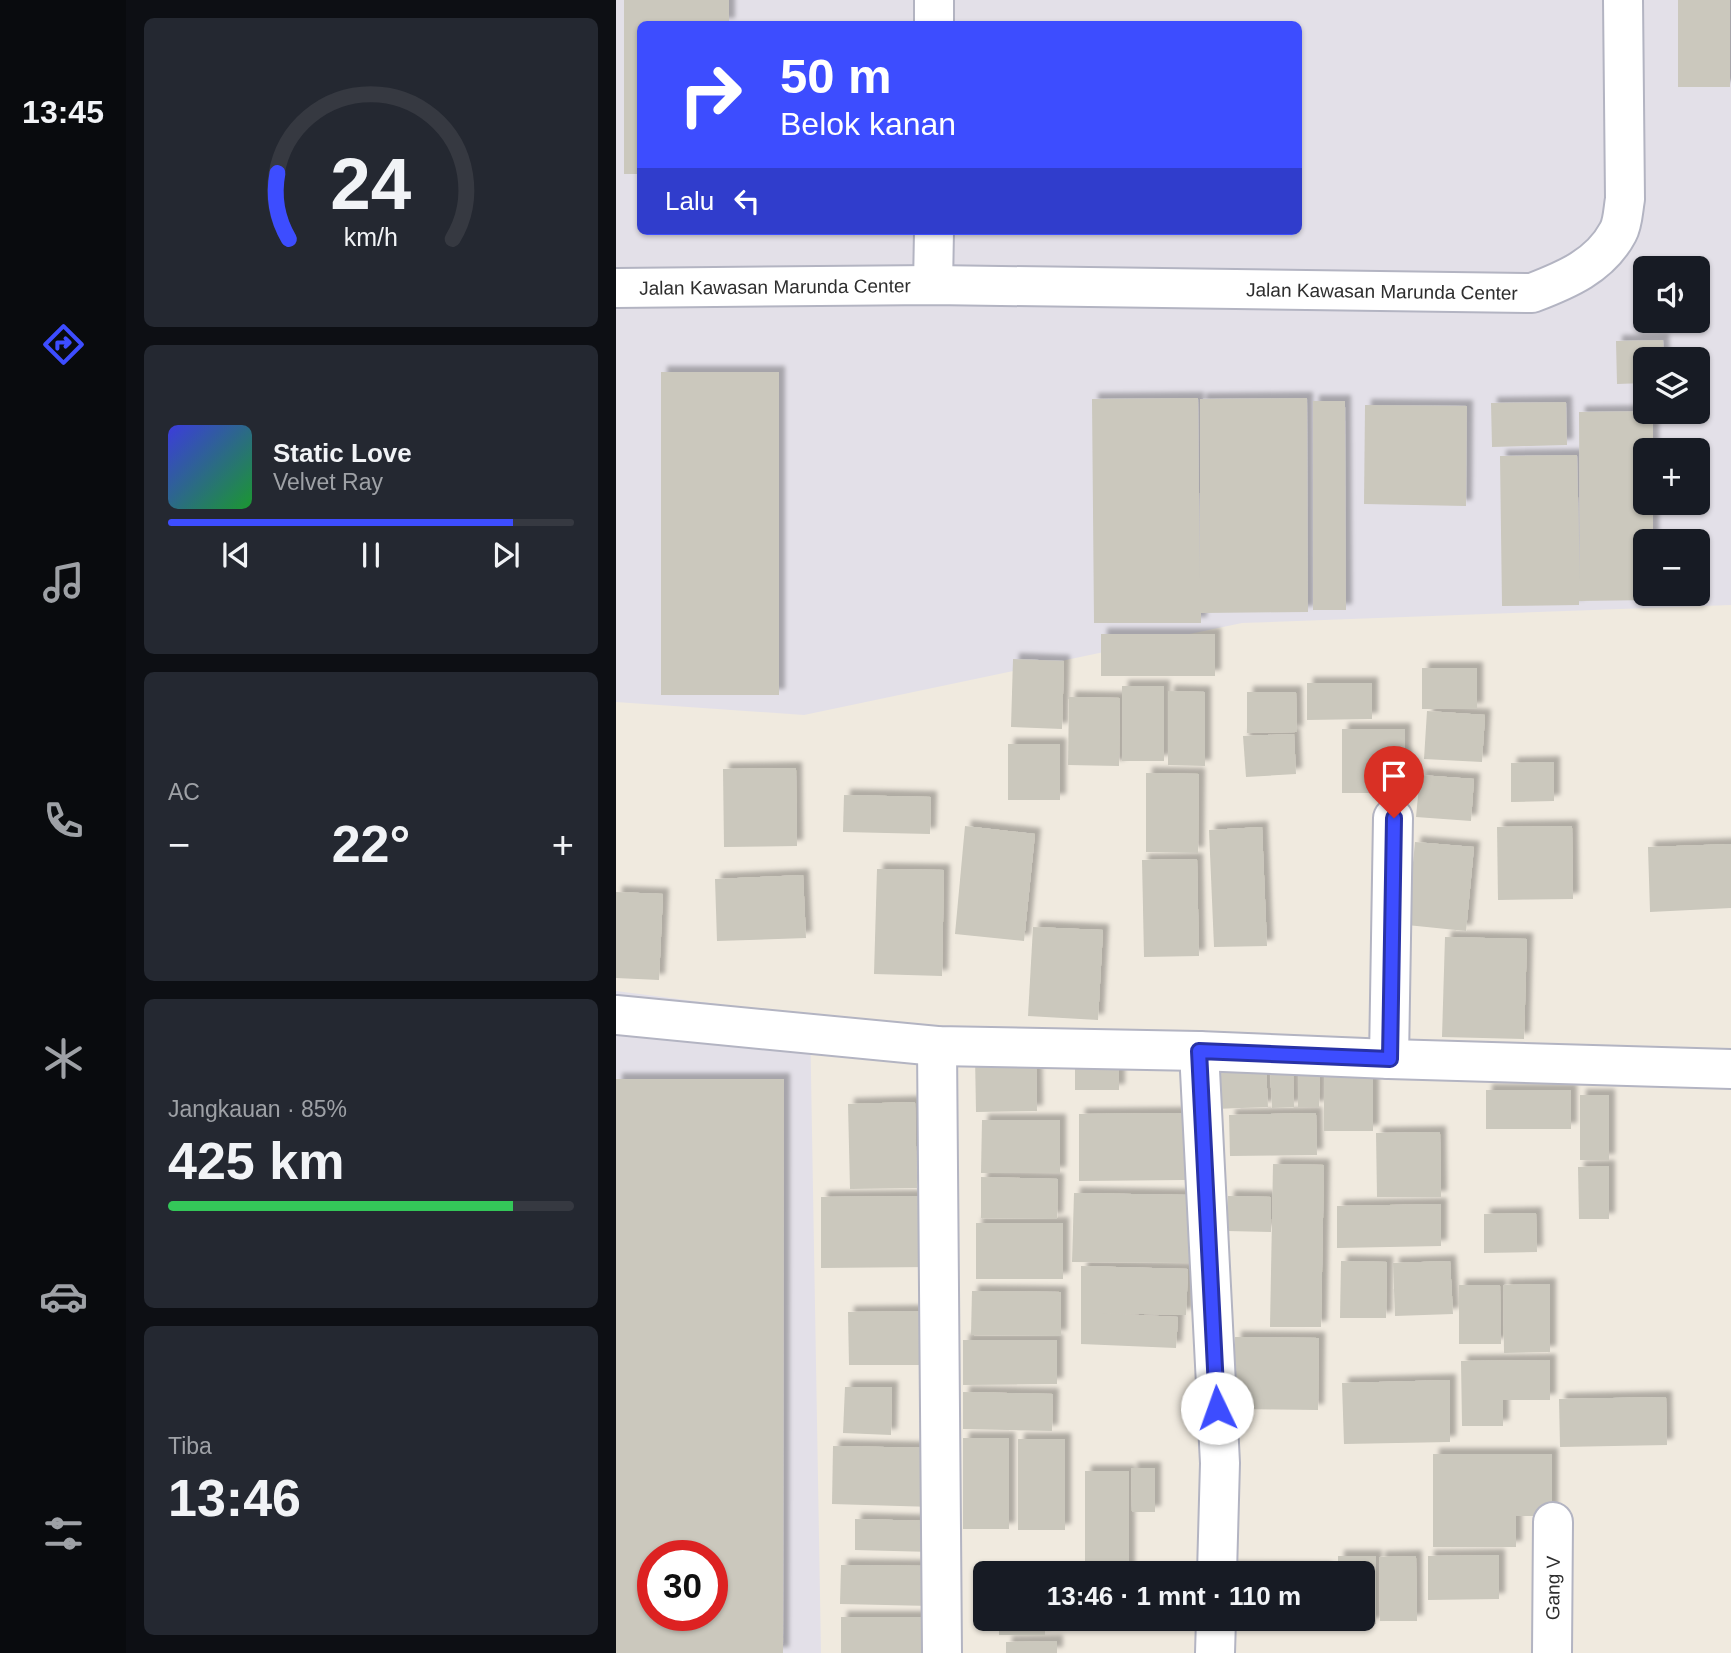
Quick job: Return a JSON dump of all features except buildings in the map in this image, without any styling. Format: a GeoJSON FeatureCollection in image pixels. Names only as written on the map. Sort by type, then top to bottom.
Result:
{"type":"FeatureCollection","features":[{"type":"Feature","properties":{"kind":"street"},"geometry":{"type":"LineString","coordinates":[[934,0],[934,21]]}},
{"type":"Feature","properties":{"kind":"street","name":"Jalan Kawasan Marunda Center"},"geometry":{"type":"LineString","coordinates":[[616,288],[933,285],[1532,293],[1572,278],[1604,253],[1619,230],[1625,200],[1623,0]]}},
{"type":"Feature","properties":{"kind":"street","name":"Jalan Kawasan Marunda Center"},"geometry":{"type":"LineString","coordinates":[[933,235],[933,285]]}},
{"type":"Feature","properties":{"kind":"street"},"geometry":{"type":"LineString","coordinates":[[1390,1059],[1394,818]]}},
{"type":"Feature","properties":{"kind":"street"},"geometry":{"type":"LineString","coordinates":[[616,1015],[937,1046],[1199,1051],[1731,1069]]}},
{"type":"Feature","properties":{"kind":"street"},"geometry":{"type":"LineString","coordinates":[[937,1046],[942,1653]]}},
{"type":"Feature","properties":{"kind":"street"},"geometry":{"type":"LineString","coordinates":[[1199,1051],[1220,1463],[1217,1561]]}},
{"type":"Feature","properties":{"kind":"street","name":"Gang V"},"geometry":{"type":"LineString","coordinates":[[1552,1653],[1553,1522]]}},
{"type":"Feature","properties":{"kind":"street"},"geometry":{"type":"LineString","coordinates":[[1215,1653],[1216,1631]]}},
{"type":"Feature","properties":{"kind":"shaded area"},"geometry":{"type":"Polygon","coordinates":[[[616,0],[1731,0],[1731,605],[1710,606],[1710,529],[1633,529],[1633,606],[1704,606],[1242,623],[804,715],[616,702],[616,0]]]}},
{"type":"Feature","properties":{"kind":"shaded area"},"geometry":{"type":"Polygon","coordinates":[[[616,991],[810,1016],[821,1653],[616,1653],[616,991]]]}},
{"type":"Feature","properties":{"kind":"route"},"geometry":{"type":"LineString","coordinates":[[1217,1408],[1199,1051],[1390,1059],[1394,818]]}}]}
